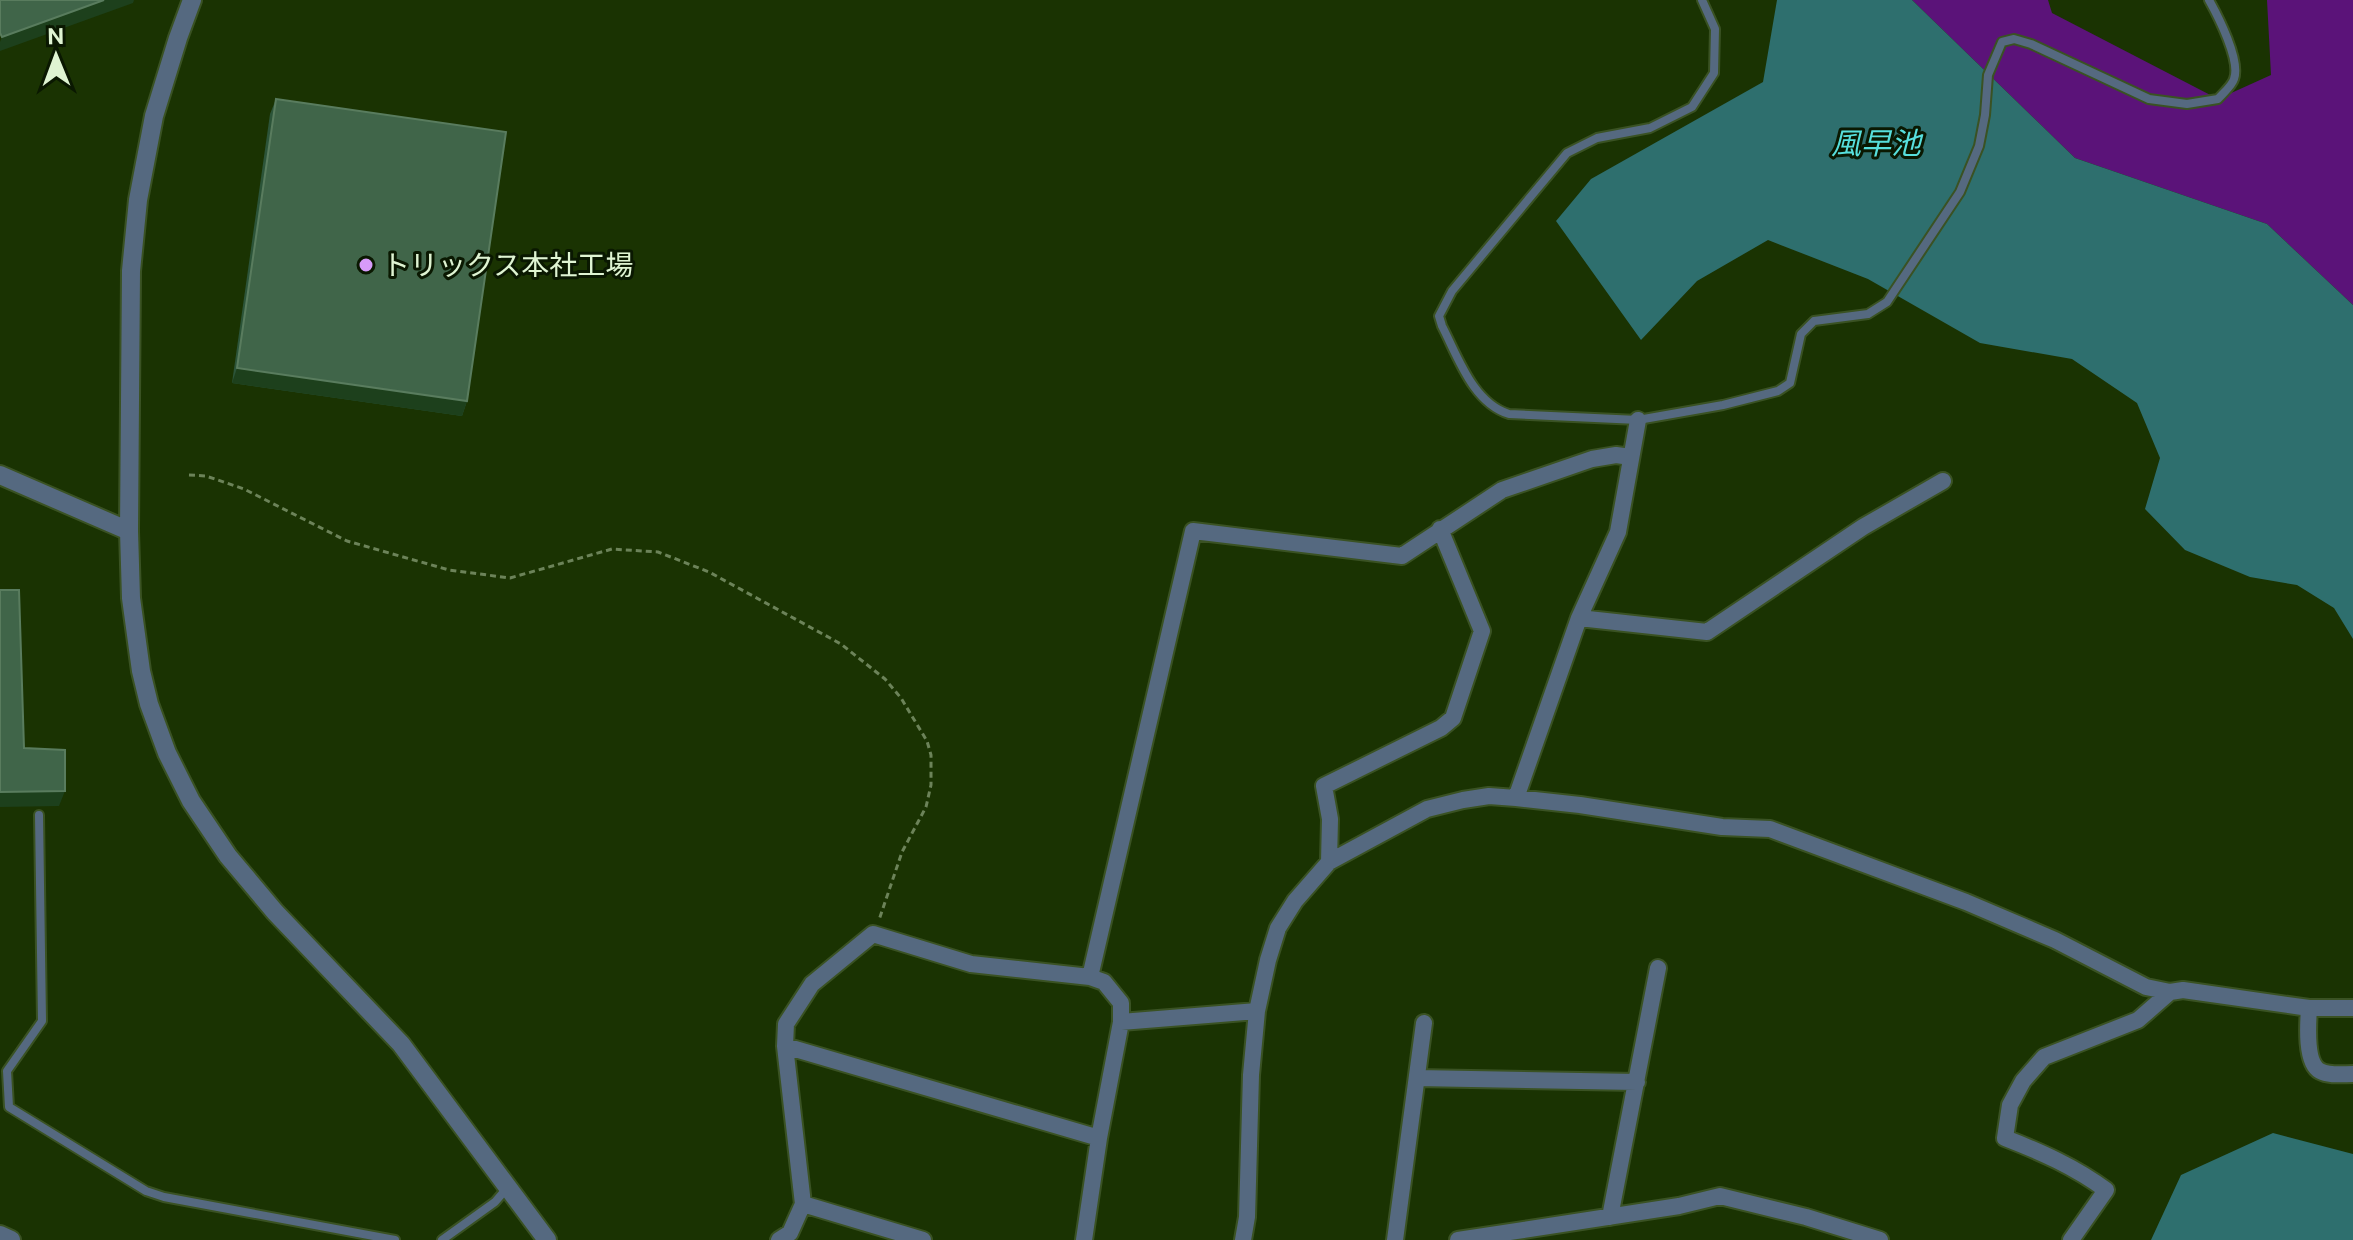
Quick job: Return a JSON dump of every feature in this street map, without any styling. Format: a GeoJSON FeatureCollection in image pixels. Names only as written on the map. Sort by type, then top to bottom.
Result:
{"type":"FeatureCollection","features":[{"type":"Feature","properties":{"kind":"street"},"geometry":{"type":"LineString","coordinates":[[192,0],[154,116],[138,200],[131,271],[131,598],[149,704],[167,753],[191,801],[228,856],[275,912],[401,1044],[547,1240]]}},
{"type":"Feature","properties":{"kind":"street"},"geometry":{"type":"LineString","coordinates":[[1516,798],[1579,618],[1618,532],[1638,420]]}},
{"type":"Feature","properties":{"kind":"street"},"geometry":{"type":"LineString","coordinates":[[1090,977],[1193,531],[1402,556],[1502,490],[1592,459],[1616,455],[1631,457]]}},
{"type":"Feature","properties":{"kind":"street"},"geometry":{"type":"LineString","coordinates":[[0,475],[129,531]]}},
{"type":"Feature","properties":{"kind":"street"},"geometry":{"type":"LineString","coordinates":[[1579,618],[1707,632],[1863,527],[1943,481]]}},
{"type":"Feature","properties":{"kind":"street"},"geometry":{"type":"LineString","coordinates":[[1329,862],[1330,819],[1324,786],[1441,728],[1453,718],[1476,652],[1482,631],[1440,529]]}},
{"type":"Feature","properties":{"kind":"street"},"geometry":{"type":"LineString","coordinates":[[1243,1240],[1247,1217],[1251,1075],[1257,1011],[1278,928],[1295,901],[1329,862],[1427,809],[1489,796],[1580,805],[1722,827],[1770,829],[1966,902],[2055,940],[2146,987],[2309,1008],[2353,1008]]}},
{"type":"Feature","properties":{"kind":"street"},"geometry":{"type":"LineString","coordinates":[[779,1240],[790,1233],[803,1204],[785,1046],[786,1024],[812,984],[873,934],[971,964],[1090,977],[1104,982],[1121,1003],[1121,1022],[1084,1240]]}},
{"type":"Feature","properties":{"kind":"street"},"geometry":{"type":"LineString","coordinates":[[1610,1217],[1658,968]]}},
{"type":"Feature","properties":{"kind":"street"},"geometry":{"type":"LineString","coordinates":[[2071,1240],[2106,1190],[2043,1152],[2005,1138],[2010,1105],[2023,1081],[2044,1057],[2138,1020],[2170,992]]}},
{"type":"Feature","properties":{"kind":"street"},"geometry":{"type":"LineString","coordinates":[[2309,1008],[2310,1052],[2314,1066],[2320,1072],[2353,1074]]}},
{"type":"Feature","properties":{"kind":"street"},"geometry":{"type":"LineString","coordinates":[[1121,1022],[1257,1011]]}},
{"type":"Feature","properties":{"kind":"street"},"geometry":{"type":"LineString","coordinates":[[1395,1240],[1424,1023]]}},
{"type":"Feature","properties":{"kind":"street"},"geometry":{"type":"LineString","coordinates":[[785,1046],[1099,1138]]}},
{"type":"Feature","properties":{"kind":"street"},"geometry":{"type":"LineString","coordinates":[[1417,1078],[1637,1082]]}},
{"type":"Feature","properties":{"kind":"street"},"geometry":{"type":"LineString","coordinates":[[1458,1240],[1679,1206],[1720,1196],[1806,1217],[1880,1240]]}},
{"type":"Feature","properties":{"kind":"street"},"geometry":{"type":"LineString","coordinates":[[803,1204],[923,1240]]}},
{"type":"Feature","properties":{"kind":"street"},"geometry":{"type":"LineString","coordinates":[[0,1235],[11,1240]]}},
{"type":"Feature","properties":{"kind":"lane"},"geometry":{"type":"LineString","coordinates":[[1702,0],[1715,29],[1714,73],[1692,107],[1650,128],[1597,138],[1567,153],[1452,291],[1439,316],[1478,393],[1496,410],[1509,414],[1638,420],[1723,405],[1778,391],[1790,383],[1801,334],[1814,321],[1868,314],[1887,302],[1960,192],[1979,146],[1988,75],[2002,42],[2014,39],[2031,44],[2149,99],[2187,104],[2218,99],[2234,79],[2235,66],[2220,19],[2209,0]]}},
{"type":"Feature","properties":{"kind":"lane"},"geometry":{"type":"LineString","coordinates":[[39,815],[42,1021],[7,1071],[9,1107],[146,1191],[395,1240]]}},
{"type":"Feature","properties":{"kind":"lane"},"geometry":{"type":"LineString","coordinates":[[442,1240],[495,1202],[508,1186]]}},
{"type":"Feature","properties":{"kind":"path"},"geometry":{"type":"LineString","coordinates":[[189,475],[206,476],[244,489],[347,541],[449,570],[510,578],[612,549],[658,552],[709,572],[841,644],[885,679],[901,698],[927,741],[931,755],[931,785],[926,807],[902,852],[873,934]]}},
{"type":"Feature","properties":{"kind":"shaded area"},"geometry":{"type":"Polygon","coordinates":[[[1912,0],[2048,0],[2052,13],[2218,99],[2271,75],[2267,0],[2353,0],[2353,305],[2267,224],[2075,158],[1912,0]]]}},
{"type":"Feature","properties":{"kind":"water","name":"風早池"},"geometry":{"type":"Polygon","coordinates":[[[1777,0],[1912,0],[2075,158],[2267,224],[2353,305],[2353,639],[2334,608],[2297,585],[2250,577],[2185,550],[2145,509],[2160,458],[2137,403],[2072,359],[1980,343],[1868,279],[1768,240],[1697,281],[1641,340],[1556,221],[1591,179],[1763,82],[1777,0]]]}},
{"type":"Feature","properties":{"kind":"water"},"geometry":{"type":"Polygon","coordinates":[[[2273,1133],[2353,1154],[2353,1240],[2151,1240],[2181,1175],[2273,1133]]]}},
{"type":"Feature","properties":{"kind":"building"},"geometry":{"type":"Polygon","coordinates":[[[0,0],[104,0],[2,37],[0,0]]]}},
{"type":"Feature","properties":{"kind":"building","name":"トリックス本社工場"},"geometry":{"type":"Polygon","coordinates":[[[276,99],[506,132],[467,401],[237,368],[276,99]]]}},
{"type":"Feature","properties":{"kind":"building"},"geometry":{"type":"Polygon","coordinates":[[[0,590],[19,590],[24,748],[65,750],[65,791],[0,792],[0,590]]]}},
{"type":"Feature","properties":{"kind":"place","name":"トリックス本社工場"},"geometry":{"type":"Point","coordinates":[366,265]}}]}
